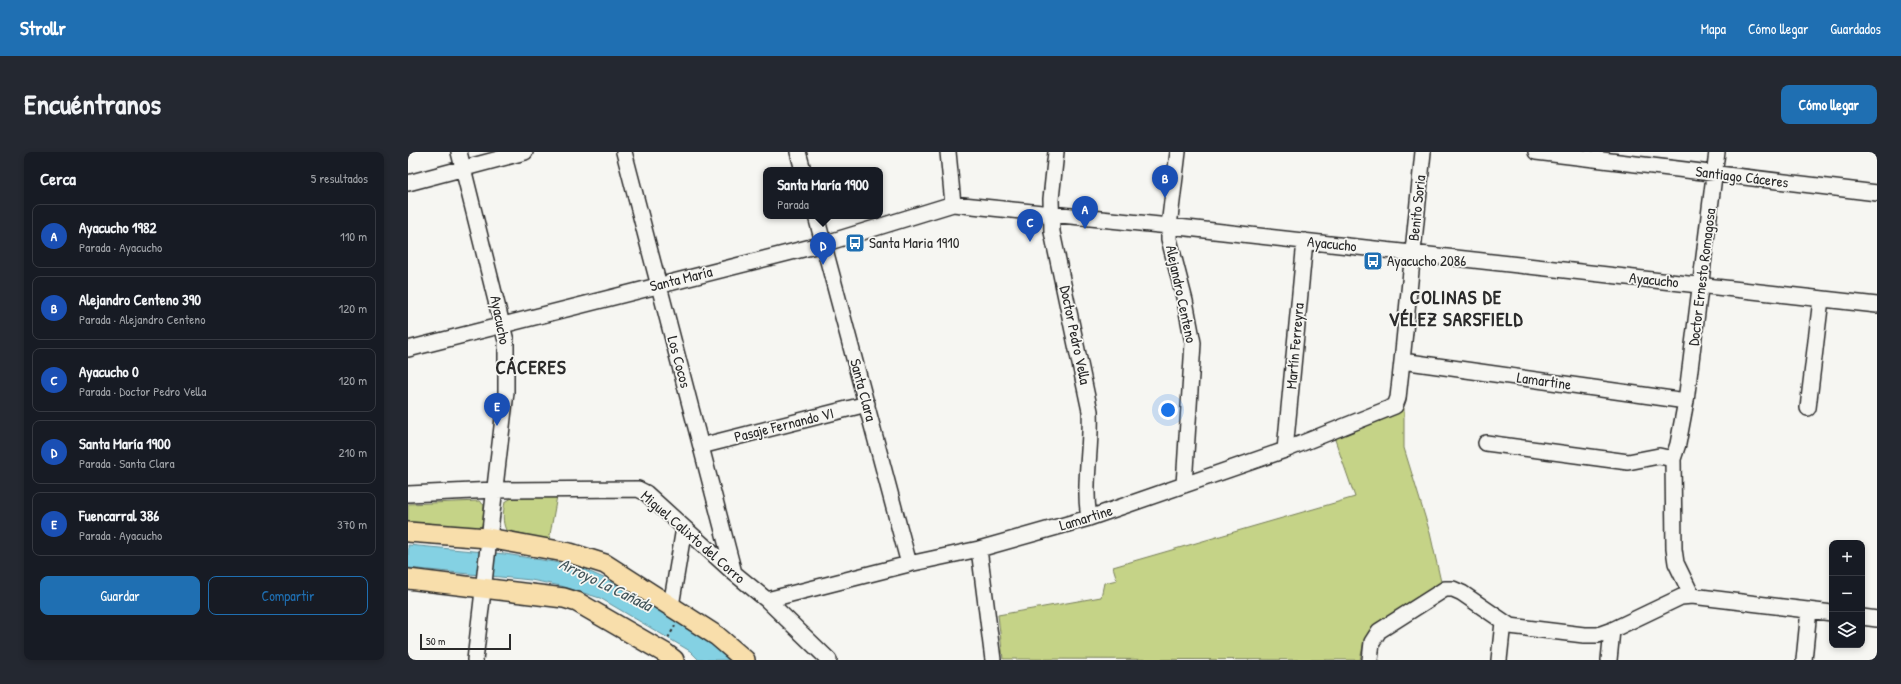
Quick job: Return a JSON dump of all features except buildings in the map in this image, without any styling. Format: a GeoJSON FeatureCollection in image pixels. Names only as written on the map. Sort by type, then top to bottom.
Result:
{"type":"FeatureCollection","features":[{"type":"Feature","properties":{"kind":"main road"},"geometry":{"type":"LineString","coordinates":[[408,532],[570,554],[605,564],[717,636],[745,660]]}},
{"type":"Feature","properties":{"kind":"main road"},"geometry":{"type":"LineString","coordinates":[[408,579],[484,583],[577,602],[666,656]]}},
{"type":"Feature","properties":{"kind":"street","name":"Ayacucho"},"geometry":{"type":"LineString","coordinates":[[459,152],[506,341],[506,392],[475,660]]}},
{"type":"Feature","properties":{"kind":"street"},"geometry":{"type":"LineString","coordinates":[[408,183],[525,152]]}},
{"type":"Feature","properties":{"kind":"street","name":"Los Cocos"},"geometry":{"type":"LineString","coordinates":[[624,152],[734,573]]}},
{"type":"Feature","properties":{"kind":"street"},"geometry":{"type":"LineString","coordinates":[[798,152],[802,167]]}},
{"type":"Feature","properties":{"kind":"street"},"geometry":{"type":"LineString","coordinates":[[948,152],[953,204]]}},
{"type":"Feature","properties":{"kind":"street","name":"Doctor Pedro Vella"},"geometry":{"type":"LineString","coordinates":[[1056,152],[1051,213],[1052,232],[1090,411],[1091,426],[1086,502],[1089,518]]}},
{"type":"Feature","properties":{"kind":"street","name":"Alejandro Centeno"},"geometry":{"type":"LineString","coordinates":[[1178,152],[1169,226],[1169,239],[1185,301],[1193,343],[1184,485]]}},
{"type":"Feature","properties":{"kind":"street","name":"Benito Soria"},"geometry":{"type":"LineString","coordinates":[[1395,406],[1398,398],[1423,152]]}},
{"type":"Feature","properties":{"kind":"street","name":"Santiago Cáceres"},"geometry":{"type":"LineString","coordinates":[[1536,152],[1571,154],[1714,174],[1877,193]]}},
{"type":"Feature","properties":{"kind":"street","name":"Doctor Ernesto Romagosa"},"geometry":{"type":"LineString","coordinates":[[1692,596],[1676,563],[1674,549],[1673,459],[1678,444],[1686,401],[1717,152]]}},
{"type":"Feature","properties":{"kind":"street","name":"Ayacucho"},"geometry":{"type":"LineString","coordinates":[[953,204],[1051,213],[1877,305]]}},
{"type":"Feature","properties":{"kind":"street","name":"Santa María"},"geometry":{"type":"LineString","coordinates":[[408,349],[823,244],[953,204]]}},
{"type":"Feature","properties":{"kind":"street","name":"Santa Clara"},"geometry":{"type":"LineString","coordinates":[[817,219],[909,564]]}},
{"type":"Feature","properties":{"kind":"street","name":"Martín Ferreyra"},"geometry":{"type":"LineString","coordinates":[[1285,450],[1305,241]]}},
{"type":"Feature","properties":{"kind":"street"},"geometry":{"type":"LineString","coordinates":[[1808,408],[1821,298]]}},
{"type":"Feature","properties":{"kind":"street","name":"Lamartine"},"geometry":{"type":"LineString","coordinates":[[1402,361],[1686,401]]}},
{"type":"Feature","properties":{"kind":"street","name":"Pasaje Fernando VI"},"geometry":{"type":"LineString","coordinates":[[701,446],[867,404]]}},
{"type":"Feature","properties":{"kind":"street","name":"Lamartine"},"geometry":{"type":"LineString","coordinates":[[767,600],[909,564],[979,549],[1089,518],[1285,450],[1395,406]]}},
{"type":"Feature","properties":{"kind":"street"},"geometry":{"type":"LineString","coordinates":[[1486,443],[1628,462],[1659,456],[1673,459]]}},
{"type":"Feature","properties":{"kind":"street","name":"Miguel Calixto del Corro"},"geometry":{"type":"LineString","coordinates":[[408,494],[495,490],[638,489],[646,493],[734,573],[767,600],[829,660]]}},
{"type":"Feature","properties":{"kind":"street"},"geometry":{"type":"LineString","coordinates":[[677,609],[684,528]]}},
{"type":"Feature","properties":{"kind":"street"},"geometry":{"type":"LineString","coordinates":[[979,549],[993,660]]}},
{"type":"Feature","properties":{"kind":"street"},"geometry":{"type":"LineString","coordinates":[[1370,660],[1372,642],[1379,631],[1445,590],[1454,589],[1503,622],[1519,628],[1584,635],[1598,635],[1612,630],[1672,600],[1692,596],[1829,613]]}},
{"type":"Feature","properties":{"kind":"street"},"geometry":{"type":"LineString","coordinates":[[1804,660],[1809,610]]}},
{"type":"Feature","properties":{"kind":"street"},"geometry":{"type":"LineString","coordinates":[[1865,617],[1877,619]]}},
{"type":"Feature","properties":{"kind":"street"},"geometry":{"type":"LineString","coordinates":[[1499,660],[1503,622]]}},
{"type":"Feature","properties":{"kind":"street"},"geometry":{"type":"LineString","coordinates":[[1609,660],[1612,630]]}},
{"type":"Feature","properties":{"kind":"path"},"geometry":{"type":"LineString","coordinates":[[666,656],[677,609]]}},
{"type":"Feature","properties":{"kind":"green space"},"geometry":{"type":"Polygon","coordinates":[[[1404,408],[1404,448],[1430,533],[1441,582],[1372,627],[1364,641],[1360,660],[1003,659],[998,615],[1101,597],[1104,583],[1117,580],[1113,567],[1355,497],[1333,434],[1404,408]]]}},
{"type":"Feature","properties":{"kind":"green space"},"geometry":{"type":"Polygon","coordinates":[[[557,496],[549,540],[506,530],[503,517],[505,502],[512,498],[557,496]]]}},
{"type":"Feature","properties":{"kind":"green space"},"geometry":{"type":"Polygon","coordinates":[[[479,501],[484,505],[482,526],[474,530],[427,523],[408,522],[408,504],[479,501]]]}},
{"type":"Feature","properties":{"kind":"water","name":"Arroyo La Cañada"},"geometry":{"type":"Polygon","coordinates":[[[408,545],[505,554],[554,562],[583,569],[606,579],[706,636],[729,660],[699,660],[690,651],[600,598],[561,586],[531,580],[408,568],[408,545]]]}},
{"type":"Feature","properties":{"kind":"place","name":"Alejandro Centeno 390"},"geometry":{"type":"Point","coordinates":[1165,198]}},
{"type":"Feature","properties":{"kind":"place","name":"Ayacucho 1982"},"geometry":{"type":"Point","coordinates":[1085,229]}},
{"type":"Feature","properties":{"kind":"place","name":"Ayacucho 0"},"geometry":{"type":"Point","coordinates":[1030,242]}},
{"type":"Feature","properties":{"kind":"place","name":"Santa Maria 1910"},"geometry":{"type":"Point","coordinates":[855,243]}},
{"type":"Feature","properties":{"kind":"place","name":"Ayacucho 2086"},"geometry":{"type":"Point","coordinates":[1373,261]}},
{"type":"Feature","properties":{"kind":"place","name":"Santa María 1900"},"geometry":{"type":"Point","coordinates":[823,265]}},
{"type":"Feature","properties":{"kind":"place","name":"Fuencarral 386"},"geometry":{"type":"Point","coordinates":[497,426]}},
{"type":"Feature","properties":{"kind":"district","name":"COLINAS DE VÉLEZ SARSFIELD"},"geometry":{"type":"Point","coordinates":[1456,308]}},
{"type":"Feature","properties":{"kind":"district","name":"CÁCERES"},"geometry":{"type":"Point","coordinates":[531,367]}}]}
